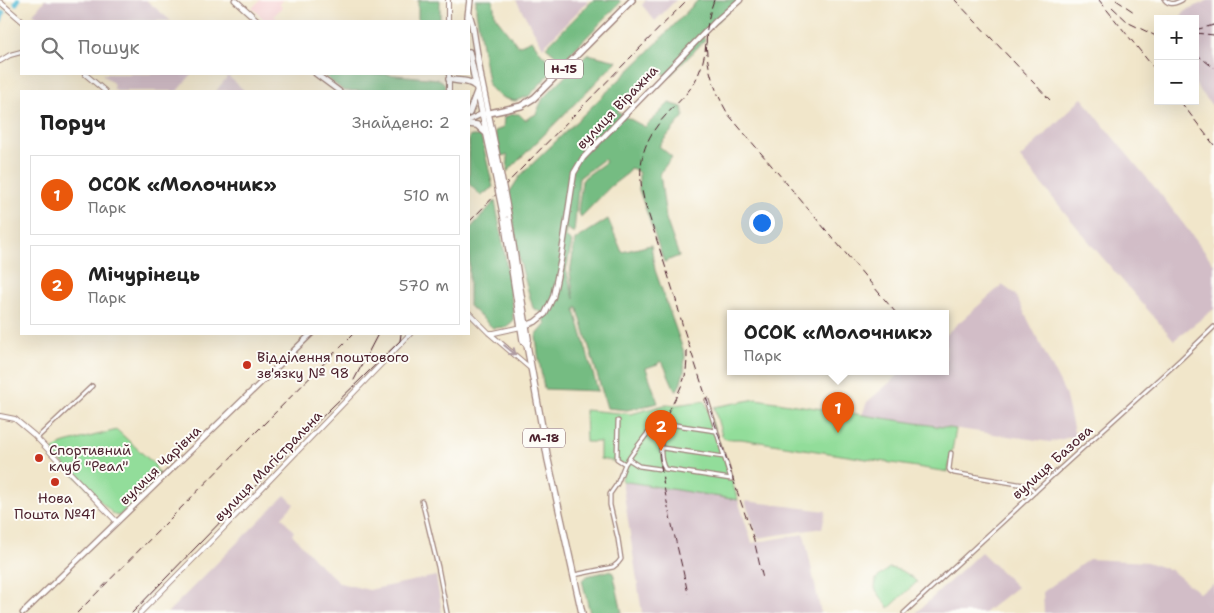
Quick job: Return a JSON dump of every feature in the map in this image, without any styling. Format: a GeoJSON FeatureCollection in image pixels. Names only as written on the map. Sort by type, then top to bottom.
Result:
{"type":"FeatureCollection","features":[{"type":"Feature","properties":{"kind":"highway","name":"М-18"},"geometry":{"type":"LineString","coordinates":[[467,20],[470,0]]}},
{"type":"Feature","properties":{"kind":"highway","name":"М-18"},"geometry":{"type":"LineString","coordinates":[[469,14],[485,114],[528,339],[530,368],[582,613]]}},
{"type":"Feature","properties":{"kind":"highway","name":"М-18"},"geometry":{"type":"LineString","coordinates":[[470,58],[476,89],[485,114],[486,134],[495,162]]}},
{"type":"Feature","properties":{"kind":"highway"},"geometry":{"type":"LineString","coordinates":[[470,69],[471,63]]}},
{"type":"Feature","properties":{"kind":"highway"},"geometry":{"type":"LineString","coordinates":[[461,82],[469,75]]}},
{"type":"Feature","properties":{"kind":"highway"},"geometry":{"type":"LineString","coordinates":[[449,77],[461,82],[471,83],[476,89],[470,110]]}},
{"type":"Feature","properties":{"kind":"highway"},"geometry":{"type":"LineString","coordinates":[[470,124],[477,125],[486,134]]}},
{"type":"Feature","properties":{"kind":"main road"},"geometry":{"type":"LineString","coordinates":[[234,0],[257,20]]}},
{"type":"Feature","properties":{"kind":"main road","name":"Н-15"},"geometry":{"type":"LineString","coordinates":[[485,114],[521,106],[534,98],[632,0]]}},
{"type":"Feature","properties":{"kind":"main road","name":"вулиця Віражна"},"geometry":{"type":"LineString","coordinates":[[524,326],[535,322],[545,314],[553,297],[561,259],[574,173],[583,158],[715,22],[740,0]]}},
{"type":"Feature","properties":{"kind":"main road"},"geometry":{"type":"LineString","coordinates":[[317,75],[338,90]]}},
{"type":"Feature","properties":{"kind":"main road"},"geometry":{"type":"LineString","coordinates":[[470,120],[485,114]]}},
{"type":"Feature","properties":{"kind":"main road","name":"вулиця Чарівна"},"geometry":{"type":"LineString","coordinates":[[23,613],[311,335]]}},
{"type":"Feature","properties":{"kind":"street"},"geometry":{"type":"LineString","coordinates":[[448,0],[448,20]]}},
{"type":"Feature","properties":{"kind":"street"},"geometry":{"type":"LineString","coordinates":[[1165,0],[1171,4],[1182,0]]}},
{"type":"Feature","properties":{"kind":"street"},"geometry":{"type":"LineString","coordinates":[[0,2],[21,20]]}},
{"type":"Feature","properties":{"kind":"street"},"geometry":{"type":"LineString","coordinates":[[0,62],[10,55],[20,52]]}},
{"type":"Feature","properties":{"kind":"street"},"geometry":{"type":"LineString","coordinates":[[86,75],[104,90]]}},
{"type":"Feature","properties":{"kind":"street"},"geometry":{"type":"LineString","coordinates":[[449,77],[449,90]]}},
{"type":"Feature","properties":{"kind":"street"},"geometry":{"type":"LineString","coordinates":[[470,314],[530,368]]}},
{"type":"Feature","properties":{"kind":"street","name":"вулиця Віражна"},"geometry":{"type":"LineString","coordinates":[[490,333],[524,326]]}},
{"type":"Feature","properties":{"kind":"street","name":"вулиця Базова"},"geometry":{"type":"LineString","coordinates":[[904,613],[1214,327]]}},
{"type":"Feature","properties":{"kind":"street","name":"вулиця Магістральна"},"geometry":{"type":"LineString","coordinates":[[140,613],[409,335]]}},
{"type":"Feature","properties":{"kind":"street"},"geometry":{"type":"LineString","coordinates":[[37,438],[92,386]]}},
{"type":"Feature","properties":{"kind":"street"},"geometry":{"type":"LineString","coordinates":[[665,423],[661,441],[662,464],[665,469],[732,479],[707,400]]}},
{"type":"Feature","properties":{"kind":"street"},"geometry":{"type":"LineString","coordinates":[[0,416],[15,419],[37,438],[117,522]]}},
{"type":"Feature","properties":{"kind":"street"},"geometry":{"type":"LineString","coordinates":[[618,422],[617,458],[624,464]]}},
{"type":"Feature","properties":{"kind":"street"},"geometry":{"type":"LineString","coordinates":[[574,576],[618,563],[620,559],[618,539],[610,494],[617,484],[624,464],[647,434],[660,423],[716,431]]}},
{"type":"Feature","properties":{"kind":"street"},"geometry":{"type":"LineString","coordinates":[[662,448],[724,456]]}},
{"type":"Feature","properties":{"kind":"street"},"geometry":{"type":"LineString","coordinates":[[951,453],[950,471],[954,473],[1024,485],[1035,492]]}},
{"type":"Feature","properties":{"kind":"street"},"geometry":{"type":"LineString","coordinates":[[628,459],[639,466],[660,470]]}},
{"type":"Feature","properties":{"kind":"street"},"geometry":{"type":"LineString","coordinates":[[422,501],[447,613]]}},
{"type":"Feature","properties":{"kind":"shaded area"},"geometry":{"type":"Polygon","coordinates":[[[45,0],[146,0],[170,20],[41,20],[33,14],[45,0]]]}},
{"type":"Feature","properties":{"kind":"shaded area"},"geometry":{"type":"Polygon","coordinates":[[[260,0],[283,0],[279,4],[282,7],[274,16],[279,20],[265,20],[252,8],[260,0]]]}},
{"type":"Feature","properties":{"kind":"shaded area"},"geometry":{"type":"Polygon","coordinates":[[[516,0],[589,0],[543,47],[516,0]]]}},
{"type":"Feature","properties":{"kind":"shaded area"},"geometry":{"type":"Polygon","coordinates":[[[646,0],[676,0],[655,21],[642,5],[646,0]]]}},
{"type":"Feature","properties":{"kind":"shaded area"},"geometry":{"type":"Polygon","coordinates":[[[1209,0],[1214,0],[1214,108],[1199,89],[1199,15],[1182,15],[1188,9],[1209,0]]]}},
{"type":"Feature","properties":{"kind":"shaded area"},"geometry":{"type":"Polygon","coordinates":[[[103,75],[191,75],[178,90],[116,90],[113,88],[114,84],[103,75]]]}},
{"type":"Feature","properties":{"kind":"shaded area"},"geometry":{"type":"Polygon","coordinates":[[[228,76],[244,90],[217,90],[228,76]]]}},
{"type":"Feature","properties":{"kind":"shaded area"},"geometry":{"type":"Polygon","coordinates":[[[1082,98],[1162,196],[1214,264],[1214,309],[1174,340],[1095,249],[1020,158],[1082,98]]]}},
{"type":"Feature","properties":{"kind":"shaded area"},"geometry":{"type":"Polygon","coordinates":[[[1002,285],[1015,294],[1065,393],[1075,436],[1050,442],[862,415],[867,402],[898,375],[949,375],[949,331],[1002,285]]]}},
{"type":"Feature","properties":{"kind":"shaded area"},"geometry":{"type":"Polygon","coordinates":[[[622,481],[738,500],[752,543],[804,534],[821,613],[642,613],[622,481]]]}},
{"type":"Feature","properties":{"kind":"shaded area"},"geometry":{"type":"Polygon","coordinates":[[[285,495],[294,504],[282,517],[294,532],[292,534],[317,562],[340,583],[369,590],[436,576],[442,613],[167,613],[285,495]]]}},
{"type":"Feature","properties":{"kind":"shaded area"},"geometry":{"type":"Polygon","coordinates":[[[745,501],[826,511],[822,528],[758,538],[745,501]]]}},
{"type":"Feature","properties":{"kind":"shaded area"},"geometry":{"type":"Polygon","coordinates":[[[981,552],[1017,587],[984,613],[916,613],[981,552]]]}},
{"type":"Feature","properties":{"kind":"shaded area"},"geometry":{"type":"Polygon","coordinates":[[[1089,559],[1147,562],[1171,570],[1199,593],[1214,584],[1214,613],[1044,613],[1043,592],[1089,559]]]}},
{"type":"Feature","properties":{"kind":"green space"},"geometry":{"type":"Polygon","coordinates":[[[418,0],[440,0],[440,20],[418,20],[418,0]]]}},
{"type":"Feature","properties":{"kind":"green space"},"geometry":{"type":"Polygon","coordinates":[[[476,0],[493,0],[495,16],[518,46],[532,40],[541,53],[556,67],[529,96],[515,101],[503,98],[489,87],[476,11],[476,0]]]}},
{"type":"Feature","properties":{"kind":"green space"},"geometry":{"type":"Polygon","coordinates":[[[593,0],[619,0],[621,2],[563,61],[546,47],[593,0]]]}},
{"type":"Feature","properties":{"kind":"green space"},"geometry":{"type":"Polygon","coordinates":[[[698,0],[740,0],[702,35],[705,40],[668,78],[657,68],[617,112],[645,127],[669,103],[682,107],[684,116],[659,146],[672,157],[660,173],[666,219],[679,256],[664,262],[639,190],[639,173],[634,169],[630,168],[628,173],[611,186],[581,217],[578,211],[582,181],[606,162],[604,159],[579,178],[574,233],[566,228],[565,237],[572,242],[566,270],[574,298],[570,273],[575,240],[608,219],[622,252],[651,245],[655,270],[685,355],[684,372],[680,385],[676,392],[663,363],[660,361],[658,364],[646,368],[658,403],[627,410],[607,408],[577,306],[575,311],[598,391],[544,389],[536,336],[546,324],[541,312],[533,308],[520,262],[509,193],[520,176],[648,52],[698,0]]]}},
{"type":"Feature","properties":{"kind":"green space"},"geometry":{"type":"Polygon","coordinates":[[[588,54],[617,61],[507,172],[507,155],[501,156],[495,131],[503,128],[504,117],[519,114],[525,120],[536,114],[543,98],[588,54]]]}},
{"type":"Feature","properties":{"kind":"green space"},"geometry":{"type":"Polygon","coordinates":[[[323,75],[396,75],[438,79],[442,81],[445,87],[445,90],[343,90],[323,75]]]}},
{"type":"Feature","properties":{"kind":"green space"},"geometry":{"type":"Polygon","coordinates":[[[481,136],[493,187],[481,196],[470,185],[470,137],[481,136]]]}},
{"type":"Feature","properties":{"kind":"green space"},"geometry":{"type":"Polygon","coordinates":[[[495,201],[513,310],[513,321],[506,327],[493,328],[470,307],[470,229],[495,201]]]}},
{"type":"Feature","properties":{"kind":"green space"},"geometry":{"type":"Polygon","coordinates":[[[756,399],[956,429],[948,472],[741,439],[726,439],[722,436],[714,407],[756,399]]]}},
{"type":"Feature","properties":{"kind":"green space"},"geometry":{"type":"Polygon","coordinates":[[[705,401],[738,500],[622,481],[626,467],[618,462],[600,459],[600,442],[586,442],[585,410],[631,414],[668,404],[675,405],[705,401]]]}},
{"type":"Feature","properties":{"kind":"green space"},"geometry":{"type":"Polygon","coordinates":[[[117,430],[155,465],[156,470],[161,476],[119,516],[114,515],[52,452],[61,444],[117,430]]]}},
{"type":"Feature","properties":{"kind":"green space"},"geometry":{"type":"Polygon","coordinates":[[[889,568],[904,572],[917,582],[889,608],[875,589],[876,579],[889,568]]]}},
{"type":"Feature","properties":{"kind":"green space"},"geometry":{"type":"Polygon","coordinates":[[[609,571],[614,576],[622,613],[590,613],[582,580],[587,576],[609,571]]]}},
{"type":"Feature","properties":{"kind":"waterway"},"geometry":{"type":"LineString","coordinates":[[0,21],[3,13]]}},
{"type":"Feature","properties":{"kind":"tram line"},"geometry":{"type":"LineString","coordinates":[[354,380],[377,335]]}},
{"type":"Feature","properties":{"kind":"tram line"},"geometry":{"type":"LineString","coordinates":[[132,613],[330,409],[400,341],[401,335]]}},
{"type":"Feature","properties":{"kind":"railway"},"geometry":{"type":"LineString","coordinates":[[470,221],[687,0]]}},
{"type":"Feature","properties":{"kind":"railway"},"geometry":{"type":"LineString","coordinates":[[714,0],[709,15],[706,44],[710,73],[728,114],[893,310]]}},
{"type":"Feature","properties":{"kind":"railway"},"geometry":{"type":"LineString","coordinates":[[955,0],[1050,100]]}},
{"type":"Feature","properties":{"kind":"railway"},"geometry":{"type":"LineString","coordinates":[[1099,0],[1154,68]]}},
{"type":"Feature","properties":{"kind":"railway"},"geometry":{"type":"LineString","coordinates":[[1116,0],[1134,12]]}},
{"type":"Feature","properties":{"kind":"railway"},"geometry":{"type":"LineString","coordinates":[[1112,7],[1129,23],[1154,35]]}},
{"type":"Feature","properties":{"kind":"railway"},"geometry":{"type":"LineString","coordinates":[[1199,29],[1214,25]]}},
{"type":"Feature","properties":{"kind":"railway"},"geometry":{"type":"LineString","coordinates":[[1199,33],[1214,35]]}},
{"type":"Feature","properties":{"kind":"railway"},"geometry":{"type":"LineString","coordinates":[[706,43],[702,64],[694,83],[658,125],[646,144],[641,165],[642,188],[683,327],[754,540],[763,579]]}},
{"type":"Feature","properties":{"kind":"railway"},"geometry":{"type":"LineString","coordinates":[[1199,56],[1214,68]]}},
{"type":"Feature","properties":{"kind":"railway"},"geometry":{"type":"LineString","coordinates":[[1183,105],[1214,145]]}},
{"type":"Feature","properties":{"kind":"railway"},"geometry":{"type":"LineString","coordinates":[[77,613],[352,335]]}},
{"type":"Feature","properties":{"kind":"railway"},"geometry":{"type":"LineString","coordinates":[[687,350],[685,376],[664,422],[659,448],[667,504],[688,594]]}},
{"type":"Feature","properties":{"kind":"place","name":"Відділення поштового зв'язку № 98"},"geometry":{"type":"Point","coordinates":[247,365]}},
{"type":"Feature","properties":{"kind":"place","name":"ОСОК «Молочник»"},"geometry":{"type":"Point","coordinates":[838,433]}},
{"type":"Feature","properties":{"kind":"place","name":"Мічурінець"},"geometry":{"type":"Point","coordinates":[661,451]}},
{"type":"Feature","properties":{"kind":"place","name":"Спортивний клуб \"Реал\""},"geometry":{"type":"Point","coordinates":[39,458]}},
{"type":"Feature","properties":{"kind":"place","name":"Нова Пошта №41"},"geometry":{"type":"Point","coordinates":[55,482]}}]}
